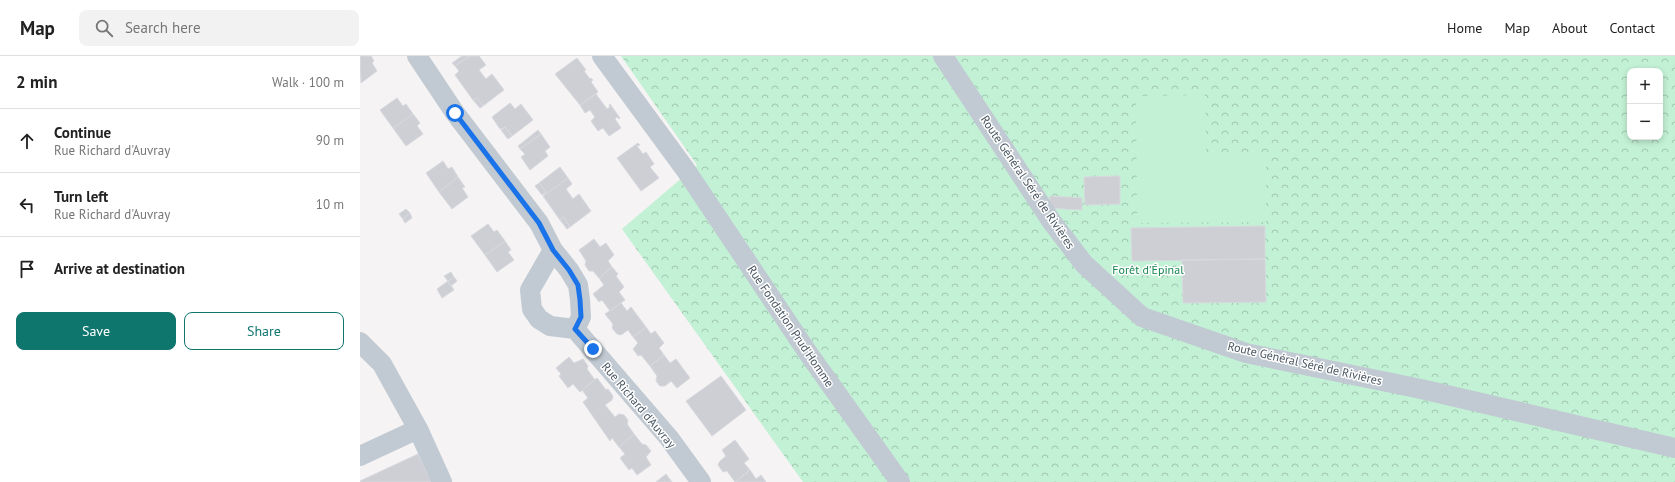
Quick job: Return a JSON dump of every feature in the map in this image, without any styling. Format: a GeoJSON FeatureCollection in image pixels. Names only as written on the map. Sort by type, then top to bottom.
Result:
{"type":"FeatureCollection","features":[{"type":"Feature","properties":{"kind":"street"},"geometry":{"type":"LineString","coordinates":[[416,56],[455,113],[539,223],[553,250],[569,270],[578,285],[581,317],[575,329],[550,326],[539,319],[532,309],[530,290],[553,250]]}},
{"type":"Feature","properties":{"kind":"street","name":"Rue Fondation Prud'Homme"},"geometry":{"type":"LineString","coordinates":[[602,56],[685,169],[808,352],[900,482]]}},
{"type":"Feature","properties":{"kind":"street","name":"Route Général Séré de Rivières"},"geometry":{"type":"LineString","coordinates":[[942,56],[1052,222],[1070,246],[1084,264],[1142,317],[1246,352],[1421,389],[1675,448]]}},
{"type":"Feature","properties":{"kind":"street","name":"Rue Richard d'Auvray"},"geometry":{"type":"LineString","coordinates":[[575,329],[669,438],[701,482]]}},
{"type":"Feature","properties":{"kind":"street"},"geometry":{"type":"LineString","coordinates":[[360,342],[382,364],[418,429],[442,482]]}},
{"type":"Feature","properties":{"kind":"street"},"geometry":{"type":"LineString","coordinates":[[360,456],[418,429]]}},
{"type":"Feature","properties":{"kind":"green space","name":"Forêt d'Épinal"},"geometry":{"type":"Polygon","coordinates":[[[621,56],[1675,56],[1675,482],[803,482],[622,229],[697,165],[621,56]]]}},
{"type":"Feature","properties":{"kind":"green space"},"geometry":{"type":"Polygon","coordinates":[[[1205,95],[1206,155],[1266,154],[1266,222],[1137,223],[1136,96],[1205,95]]]}},
{"type":"Feature","properties":{"kind":"building"},"geometry":{"type":"Polygon","coordinates":[[[360,56],[371,56],[374,61],[372,63],[377,71],[361,83],[360,56]]]}},
{"type":"Feature","properties":{"kind":"building"},"geometry":{"type":"Polygon","coordinates":[[[462,56],[470,56],[455,66],[452,63],[462,56]]]}},
{"type":"Feature","properties":{"kind":"building"},"geometry":{"type":"Polygon","coordinates":[[[470,56],[479,56],[486,65],[479,70],[486,79],[492,74],[504,90],[483,106],[477,98],[473,100],[455,75],[459,71],[455,66],[470,56]]]}},
{"type":"Feature","properties":{"kind":"building"},"geometry":{"type":"Polygon","coordinates":[[[577,58],[586,70],[584,71],[590,79],[591,78],[593,80],[591,82],[598,92],[580,105],[555,74],[577,58]]]}},
{"type":"Feature","properties":{"kind":"building"},"geometry":{"type":"Polygon","coordinates":[[[596,94],[607,109],[610,107],[610,104],[620,118],[619,119],[617,117],[615,119],[621,128],[609,136],[603,128],[598,131],[591,121],[595,117],[590,110],[585,113],[580,105],[596,94]]]}},
{"type":"Feature","properties":{"kind":"building"},"geometry":{"type":"Polygon","coordinates":[[[397,98],[403,106],[406,104],[413,114],[393,128],[380,110],[397,98]]]}},
{"type":"Feature","properties":{"kind":"building"},"geometry":{"type":"Polygon","coordinates":[[[477,98],[483,106],[480,108],[473,100],[477,98]]]}},
{"type":"Feature","properties":{"kind":"building"},"geometry":{"type":"Polygon","coordinates":[[[510,103],[515,109],[521,104],[533,120],[512,136],[505,127],[500,129],[492,117],[510,103]]]}},
{"type":"Feature","properties":{"kind":"building"},"geometry":{"type":"Polygon","coordinates":[[[413,114],[420,123],[417,126],[423,134],[406,146],[393,128],[413,114]]]}},
{"type":"Feature","properties":{"kind":"building"},"geometry":{"type":"Polygon","coordinates":[[[505,127],[512,136],[508,139],[501,130],[505,127]]]}},
{"type":"Feature","properties":{"kind":"building"},"geometry":{"type":"Polygon","coordinates":[[[538,130],[541,134],[520,149],[518,146],[538,130]]]}},
{"type":"Feature","properties":{"kind":"building"},"geometry":{"type":"Polygon","coordinates":[[[541,134],[550,147],[545,151],[548,156],[530,170],[521,157],[525,154],[520,149],[541,134]]]}},
{"type":"Feature","properties":{"kind":"building"},"geometry":{"type":"Polygon","coordinates":[[[638,143],[640,145],[637,146],[643,154],[646,152],[654,164],[650,167],[659,178],[641,191],[617,158],[638,143]]]}},
{"type":"Feature","properties":{"kind":"building"},"geometry":{"type":"Polygon","coordinates":[[[443,161],[448,169],[452,167],[458,177],[439,192],[426,173],[443,161]]]}},
{"type":"Feature","properties":{"kind":"building"},"geometry":{"type":"Polygon","coordinates":[[[560,167],[568,178],[543,196],[546,192],[539,183],[560,167]]]}},
{"type":"Feature","properties":{"kind":"building"},"geometry":{"type":"Polygon","coordinates":[[[1120,176],[1120,204],[1085,205],[1084,177],[1120,176]]]}},
{"type":"Feature","properties":{"kind":"building"},"geometry":{"type":"Polygon","coordinates":[[[458,177],[465,187],[462,188],[468,197],[452,209],[439,192],[458,177]]]}},
{"type":"Feature","properties":{"kind":"building"},"geometry":{"type":"Polygon","coordinates":[[[568,178],[572,184],[566,189],[573,199],[579,194],[591,211],[570,227],[564,217],[560,220],[543,196],[568,178]]]}},
{"type":"Feature","properties":{"kind":"building"},"geometry":{"type":"Polygon","coordinates":[[[539,183],[546,192],[542,195],[535,186],[539,183]]]}},
{"type":"Feature","properties":{"kind":"building"},"geometry":{"type":"Polygon","coordinates":[[[1050,196],[1082,198],[1082,210],[1049,208],[1050,196]]]}},
{"type":"Feature","properties":{"kind":"building"},"geometry":{"type":"Polygon","coordinates":[[[406,209],[410,213],[403,219],[399,214],[406,209]]]}},
{"type":"Feature","properties":{"kind":"building"},"geometry":{"type":"Polygon","coordinates":[[[410,213],[412,218],[405,223],[403,219],[410,213]]]}},
{"type":"Feature","properties":{"kind":"building"},"geometry":{"type":"Polygon","coordinates":[[[564,217],[570,227],[567,229],[560,220],[564,217]]]}},
{"type":"Feature","properties":{"kind":"building"},"geometry":{"type":"Polygon","coordinates":[[[488,224],[494,232],[497,230],[505,241],[485,255],[471,236],[488,224]]]}},
{"type":"Feature","properties":{"kind":"building"},"geometry":{"type":"Polygon","coordinates":[[[1265,226],[1265,259],[1132,261],[1131,228],[1265,226]]]}},
{"type":"Feature","properties":{"kind":"building"},"geometry":{"type":"Polygon","coordinates":[[[594,239],[600,247],[606,243],[614,255],[608,261],[612,267],[599,278],[593,271],[589,271],[585,265],[586,261],[579,250],[594,239]]]}},
{"type":"Feature","properties":{"kind":"building"},"geometry":{"type":"Polygon","coordinates":[[[505,241],[511,250],[508,252],[514,260],[497,272],[485,255],[505,241]]]}},
{"type":"Feature","properties":{"kind":"building"},"geometry":{"type":"Polygon","coordinates":[[[1265,259],[1266,302],[1183,303],[1182,260],[1265,259]]]}},
{"type":"Feature","properties":{"kind":"building"},"geometry":{"type":"Polygon","coordinates":[[[612,267],[618,274],[616,276],[624,287],[619,292],[625,300],[610,311],[602,300],[599,302],[593,294],[604,285],[599,278],[612,267]]]}},
{"type":"Feature","properties":{"kind":"building"},"geometry":{"type":"Polygon","coordinates":[[[451,272],[454,277],[448,281],[444,276],[451,272]]]}},
{"type":"Feature","properties":{"kind":"building"},"geometry":{"type":"Polygon","coordinates":[[[454,277],[457,281],[451,286],[448,281],[454,277]]]}},
{"type":"Feature","properties":{"kind":"building"},"geometry":{"type":"Polygon","coordinates":[[[448,281],[454,290],[442,298],[437,289],[448,281]]]}},
{"type":"Feature","properties":{"kind":"building"},"geometry":{"type":"Polygon","coordinates":[[[621,303],[627,311],[631,307],[646,327],[633,337],[628,330],[621,335],[617,334],[612,328],[613,324],[605,314],[621,303]]]}},
{"type":"Feature","properties":{"kind":"building"},"geometry":{"type":"Polygon","coordinates":[[[646,327],[651,334],[655,331],[664,343],[659,348],[664,355],[650,366],[641,355],[638,356],[633,349],[638,343],[633,337],[646,327]]]}},
{"type":"Feature","properties":{"kind":"building"},"geometry":{"type":"Polygon","coordinates":[[[664,355],[670,363],[676,359],[690,378],[677,388],[671,381],[665,386],[660,386],[656,381],[657,376],[650,366],[664,355]]]}},
{"type":"Feature","properties":{"kind":"building"},"geometry":{"type":"Polygon","coordinates":[[[569,357],[574,363],[583,359],[588,366],[587,369],[595,380],[580,392],[573,384],[568,388],[559,376],[561,374],[556,368],[569,357]]]}},
{"type":"Feature","properties":{"kind":"building"},"geometry":{"type":"Polygon","coordinates":[[[721,376],[746,410],[712,436],[686,401],[721,376]]]}},
{"type":"Feature","properties":{"kind":"building"},"geometry":{"type":"Polygon","coordinates":[[[597,378],[606,390],[608,389],[613,396],[612,400],[605,405],[615,417],[619,414],[624,415],[628,420],[627,424],[634,434],[619,447],[612,438],[610,441],[583,402],[588,398],[582,390],[597,378]]]}},
{"type":"Feature","properties":{"kind":"building"},"geometry":{"type":"Polygon","coordinates":[[[634,434],[642,444],[646,445],[651,451],[646,457],[651,465],[637,475],[632,468],[629,470],[620,458],[625,454],[619,447],[634,434]]]}},
{"type":"Feature","properties":{"kind":"building"},"geometry":{"type":"Polygon","coordinates":[[[735,440],[749,459],[744,463],[750,470],[735,482],[727,471],[723,472],[718,465],[726,456],[722,450],[735,440]]]}},
{"type":"Feature","properties":{"kind":"building"},"geometry":{"type":"Polygon","coordinates":[[[418,454],[431,482],[360,482],[360,481],[418,454]]]}},
{"type":"Feature","properties":{"kind":"building"},"geometry":{"type":"Polygon","coordinates":[[[750,470],[756,479],[761,475],[766,482],[735,482],[750,470]]]}},
{"type":"Feature","properties":{"kind":"building"},"geometry":{"type":"Polygon","coordinates":[[[666,474],[672,482],[656,482],[666,474]]]}},
{"type":"Feature","properties":{"kind":"route"},"geometry":{"type":"LineString","coordinates":[[455,113],[539,223],[553,250],[569,270],[578,285],[581,317],[575,329],[593,349]]}}]}
